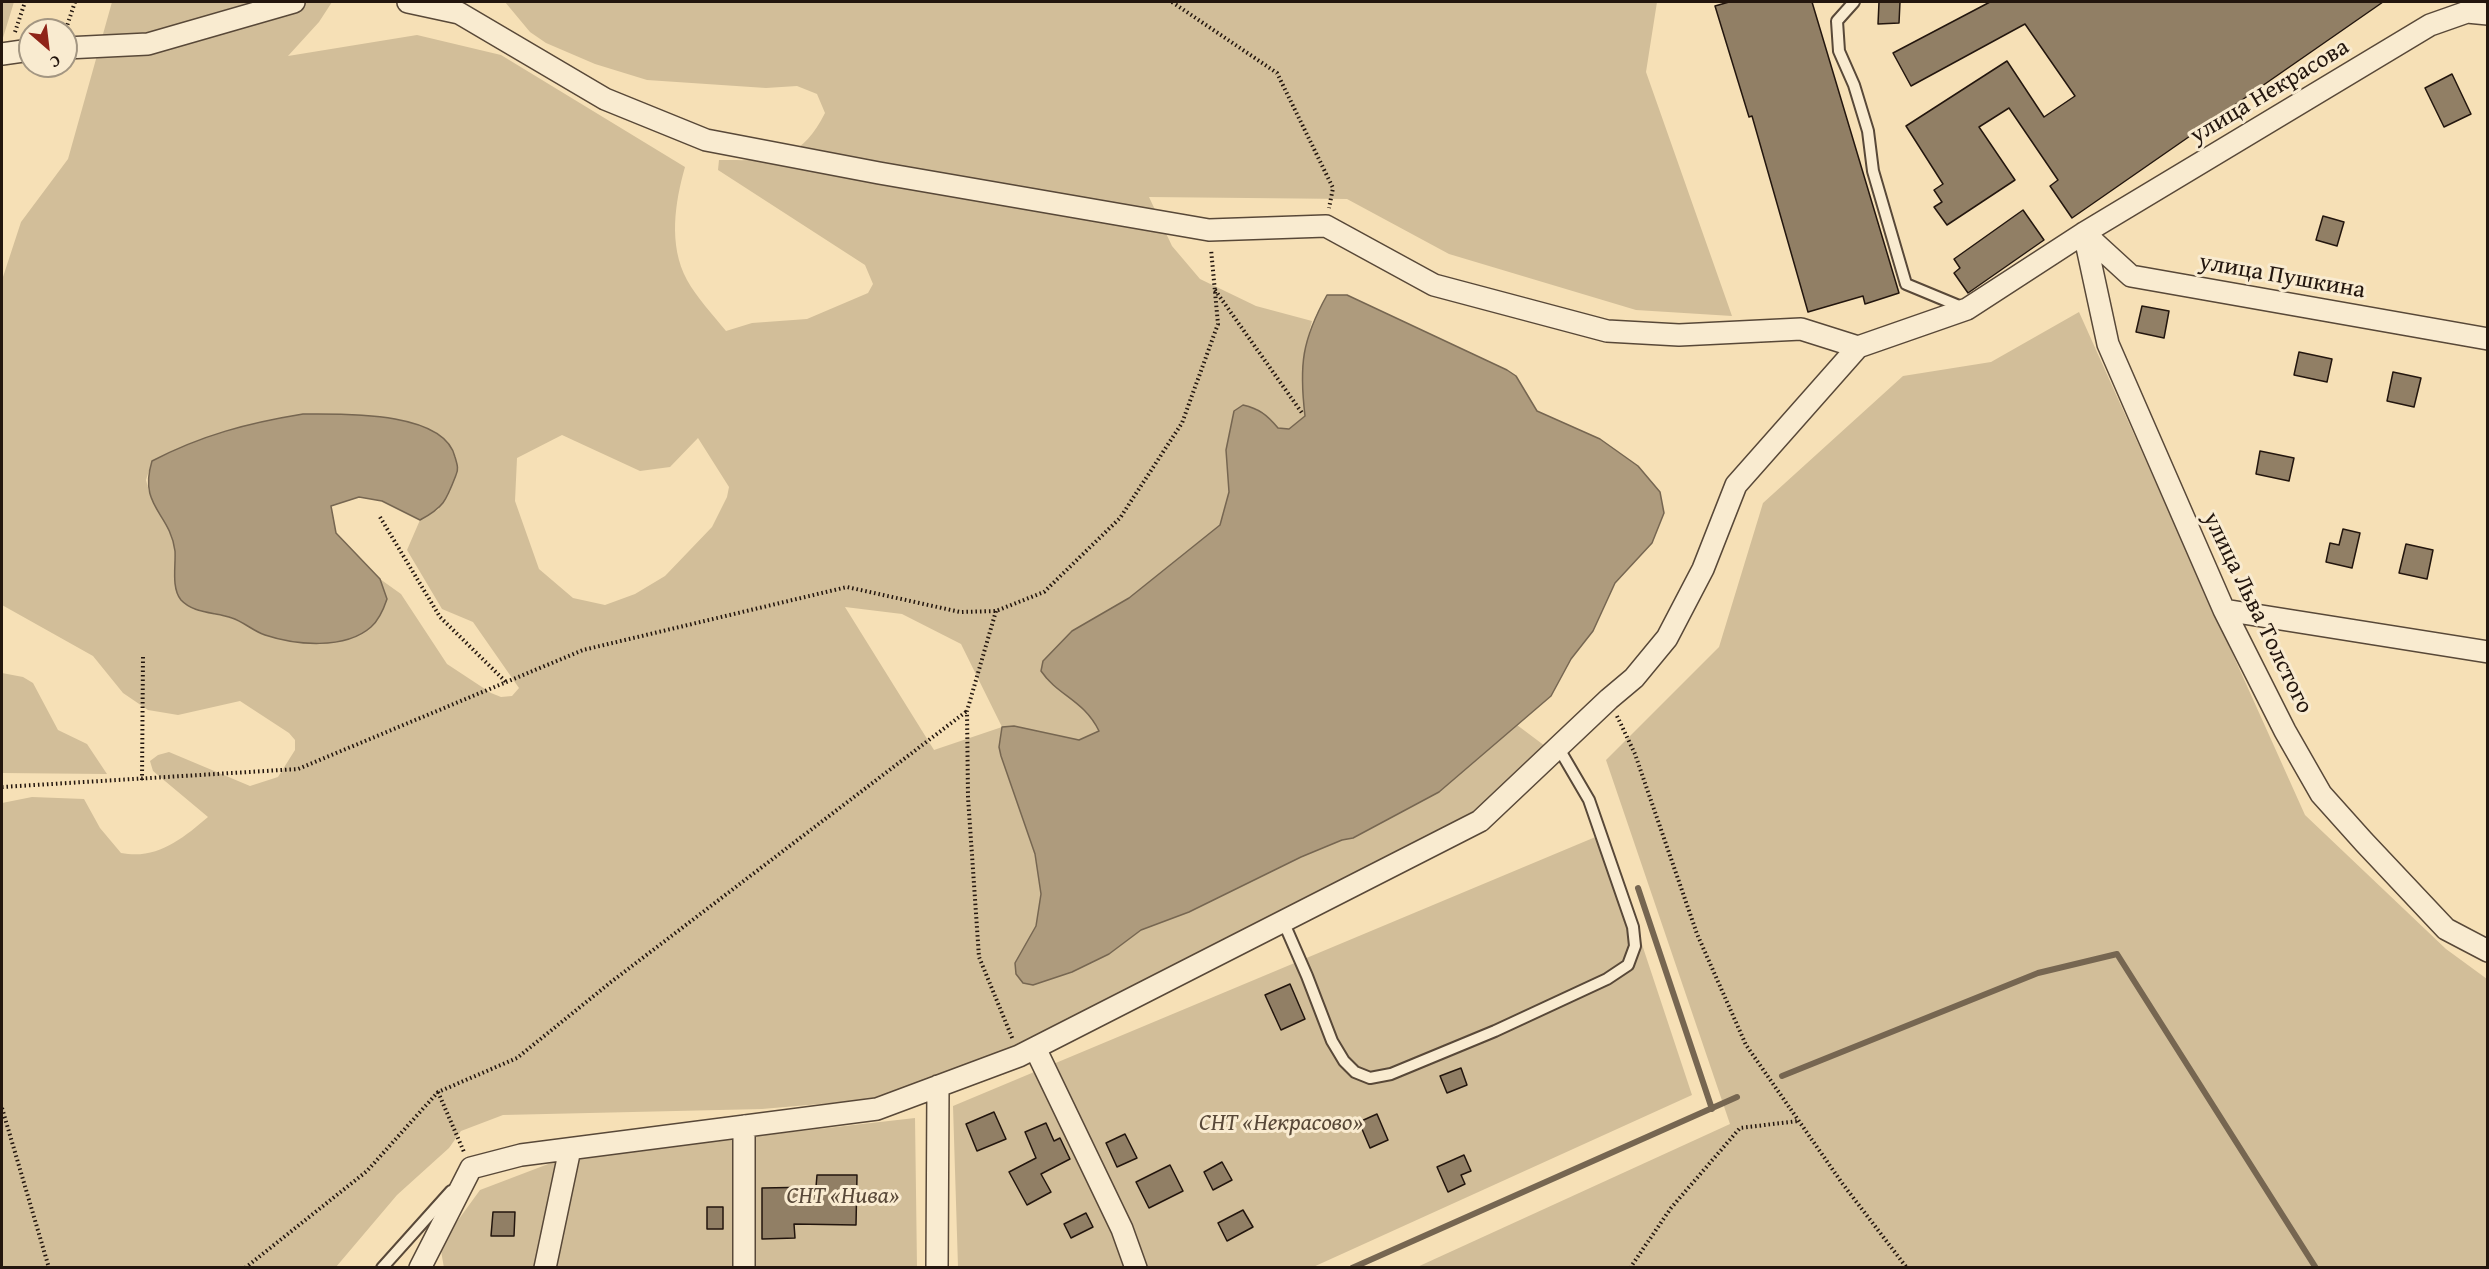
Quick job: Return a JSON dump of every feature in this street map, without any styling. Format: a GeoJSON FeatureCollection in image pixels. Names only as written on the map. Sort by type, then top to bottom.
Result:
{"type":"FeatureCollection","features":[{"type":"Feature","properties":{"kind":"street"},"geometry":{"type":"LineString","coordinates":[[78,48],[148,45],[294,2]]}},
{"type":"Feature","properties":{"kind":"street"},"geometry":{"type":"LineString","coordinates":[[408,2],[459,13],[605,99],[706,140],[879,173],[1209,230],[1326,226],[1434,285],[1607,331],[1678,335],[1801,329],[1858,347],[1736,485],[1703,569],[1667,638],[1634,678],[1480,821],[1027,1052],[877,1109],[521,1155],[471,1168],[420,1268]]}},
{"type":"Feature","properties":{"kind":"street","name":"улица Некрасова"},"geometry":{"type":"LineString","coordinates":[[1858,347],[1967,309],[2084,233],[2430,25],[2472,9]]}},
{"type":"Feature","properties":{"kind":"street","name":"улица Пушкина"},"geometry":{"type":"LineString","coordinates":[[2084,233],[2131,276],[2487,339]]}},
{"type":"Feature","properties":{"kind":"street","name":"улица Льва Толстого"},"geometry":{"type":"LineString","coordinates":[[2084,233],[2108,344],[2224,610],[2285,731],[2321,794],[2445,929],[2487,951]]}},
{"type":"Feature","properties":{"kind":"street"},"geometry":{"type":"LineString","coordinates":[[2224,610],[2487,652]]}},
{"type":"Feature","properties":{"kind":"street"},"geometry":{"type":"LineString","coordinates":[[1027,1052],[1122,1229],[1136,1268]]}},
{"type":"Feature","properties":{"kind":"street"},"geometry":{"type":"LineString","coordinates":[[937,1268],[938,1086]]}},
{"type":"Feature","properties":{"kind":"street"},"geometry":{"type":"LineString","coordinates":[[744,1126],[744,1268]]}},
{"type":"Feature","properties":{"kind":"street"},"geometry":{"type":"LineString","coordinates":[[545,1268],[570,1149]]}},
{"type":"Feature","properties":{"kind":"lane"},"geometry":{"type":"LineString","coordinates":[[1854,2],[1837,21],[1839,51],[1854,85],[1868,131],[1872,171],[1906,284],[1967,309]]}},
{"type":"Feature","properties":{"kind":"lane"},"geometry":{"type":"LineString","coordinates":[[1283,921],[1332,1041],[1344,1061],[1355,1072],[1370,1078],[1390,1074],[1495,1031],[1607,979],[1628,965],[1635,946],[1633,927],[1593,808],[1558,747]]}},
{"type":"Feature","properties":{"kind":"lane"},"geometry":{"type":"LineString","coordinates":[[382,1268],[471,1168]]}},
{"type":"Feature","properties":{"kind":"path"},"geometry":{"type":"LineString","coordinates":[[5,53],[25,2]]}},
{"type":"Feature","properties":{"kind":"path"},"geometry":{"type":"LineString","coordinates":[[69,18],[75,2]]}},
{"type":"Feature","properties":{"kind":"path"},"geometry":{"type":"LineString","coordinates":[[1172,2],[1277,73],[1333,188],[1326,226]]}},
{"type":"Feature","properties":{"kind":"path"},"geometry":{"type":"LineString","coordinates":[[2,788],[298,769],[583,650],[847,587],[960,612],[996,611],[1044,592],[1120,518],[1182,423],[1218,324],[1209,230]]}},
{"type":"Feature","properties":{"kind":"path"},"geometry":{"type":"LineString","coordinates":[[1215,289],[1302,413]]}},
{"type":"Feature","properties":{"kind":"path"},"geometry":{"type":"LineString","coordinates":[[380,517],[440,617],[506,682]]}},
{"type":"Feature","properties":{"kind":"path"},"geometry":{"type":"LineString","coordinates":[[996,611],[967,711],[968,797],[979,957],[1027,1052]]}},
{"type":"Feature","properties":{"kind":"path"},"geometry":{"type":"LineString","coordinates":[[142,780],[143,655]]}},
{"type":"Feature","properties":{"kind":"path"},"geometry":{"type":"LineString","coordinates":[[1609,699],[1635,754],[1697,934],[1746,1045],[1798,1121],[1908,1268]]}},
{"type":"Feature","properties":{"kind":"path"},"geometry":{"type":"LineString","coordinates":[[245,1268],[367,1171],[438,1092],[516,1058],[620,974],[967,711]]}},
{"type":"Feature","properties":{"kind":"path"},"geometry":{"type":"LineString","coordinates":[[438,1092],[471,1168]]}},
{"type":"Feature","properties":{"kind":"path"},"geometry":{"type":"LineString","coordinates":[[2,1108],[49,1268]]}},
{"type":"Feature","properties":{"kind":"path"},"geometry":{"type":"LineString","coordinates":[[1630,1268],[1671,1208],[1740,1128],[1798,1121]]}},
{"type":"Feature","properties":{"kind":"green space"},"geometry":{"type":"Polygon","coordinates":[[[2,2],[14,2],[2,41],[2,2]]]}},
{"type":"Feature","properties":{"kind":"green space"},"geometry":{"type":"Polygon","coordinates":[[[112,2],[332,2],[319,22],[288,56],[417,35],[501,55],[685,167],[676,209],[677,252],[681,267],[691,287],[726,331],[752,323],[807,319],[868,293],[873,284],[865,265],[718,170],[719,160],[768,159],[793,151],[805,142],[825,113],[817,94],[797,86],[766,88],[647,80],[595,64],[546,43],[530,32],[505,2],[1657,2],[1646,72],[1732,316],[1636,310],[1449,254],[1347,199],[1149,197],[1172,246],[1200,279],[1256,306],[1312,321],[1303,368],[1306,416],[1289,429],[1278,428],[1263,412],[1226,450],[1229,492],[1220,525],[1129,598],[1072,631],[1046,679],[1089,711],[1099,731],[1079,740],[1014,726],[1002,727],[1001,756],[1035,854],[1041,894],[1036,926],[1015,963],[1109,954],[1141,930],[1189,912],[1301,857],[1342,840],[1353,838],[1439,792],[1517,725],[1557,755],[1458,832],[1038,1036],[889,1098],[762,1109],[503,1115],[461,1131],[449,1148],[397,1195],[336,1267],[2,1267],[2,803],[32,797],[84,799],[100,828],[121,853],[146,853],[179,840],[208,817],[153,771],[150,761],[158,755],[169,752],[250,786],[278,777],[295,750],[295,740],[289,733],[240,701],[178,715],[148,710],[123,693],[93,656],[2,605],[2,280],[21,222],[68,159],[112,2]],[[303,414],[244,426],[207,437],[152,461],[146,480],[151,499],[168,528],[175,548],[177,591],[199,611],[233,618],[263,635],[387,599],[380,579],[401,594],[447,664],[491,693],[501,697],[512,696],[519,688],[473,622],[442,609],[407,550],[420,520],[439,509],[439,435],[388,419],[339,414],[303,414]],[[562,435],[517,458],[515,501],[539,569],[573,598],[605,605],[635,594],[665,576],[712,527],[727,497],[729,487],[698,438],[670,467],[640,471],[562,435]],[[845,607],[934,750],[1002,727],[961,644],[902,614],[845,607]]]}},
{"type":"Feature","properties":{"kind":"green space"},"geometry":{"type":"Polygon","coordinates":[[[2079,312],[2305,815],[2446,949],[2487,979],[2487,1267],[1415,1268],[1730,1124],[1606,760],[1719,647],[1763,503],[1903,376],[1991,362],[2079,312]]]}},
{"type":"Feature","properties":{"kind":"green space"},"geometry":{"type":"Polygon","coordinates":[[[2,673],[23,677],[33,683],[58,730],[87,744],[107,774],[2,773],[2,673]]]}},
{"type":"Feature","properties":{"kind":"green space","name":"СНТ «Некрасово»"},"geometry":{"type":"Polygon","coordinates":[[[1605,833],[1692,1095],[1311,1268],[958,1267],[953,1106],[1605,833]]]}},
{"type":"Feature","properties":{"kind":"green space","name":"СНТ «Нива»"},"geometry":{"type":"Polygon","coordinates":[[[915,1118],[917,1267],[444,1268],[440,1245],[480,1190],[564,1158],[915,1118]]]}},
{"type":"Feature","properties":{"kind":"shaded area"},"geometry":{"type":"Polygon","coordinates":[[[1327,295],[1347,295],[1507,370],[1516,376],[1537,411],[1600,439],[1638,466],[1660,492],[1664,513],[1652,543],[1615,583],[1593,631],[1571,659],[1551,696],[1439,792],[1353,838],[1342,840],[1301,857],[1189,912],[1141,930],[1109,954],[1072,972],[1033,985],[1023,983],[1016,974],[1015,963],[1036,926],[1041,894],[1035,854],[1001,756],[999,747],[1002,727],[1014,726],[1079,740],[1099,731],[1086,712],[1055,687],[1041,671],[1043,661],[1072,631],[1129,598],[1220,525],[1229,492],[1226,450],[1234,411],[1243,405],[1254,408],[1263,413],[1278,428],[1289,429],[1305,416],[1302,382],[1304,353],[1312,326],[1327,295]]]}},
{"type":"Feature","properties":{"kind":"shaded area"},"geometry":{"type":"Polygon","coordinates":[[[303,414],[364,415],[412,423],[432,430],[447,442],[457,466],[457,473],[447,497],[439,507],[420,520],[382,501],[359,497],[331,506],[336,533],[380,579],[387,599],[379,617],[371,627],[348,639],[334,642],[305,643],[277,638],[261,633],[232,618],[186,605],[176,589],[175,551],[172,538],[156,509],[149,489],[152,461],[189,444],[226,431],[303,414]]]}},
{"type":"Feature","properties":{"kind":"building"},"geometry":{"type":"Polygon","coordinates":[[[1729,2],[1812,2],[1899,293],[1865,304],[1863,296],[1808,312],[1752,116],[1749,117],[1715,6],[1729,2]]]}},
{"type":"Feature","properties":{"kind":"building"},"geometry":{"type":"Polygon","coordinates":[[[1879,2],[1900,2],[1899,23],[1878,24],[1879,2]]]}},
{"type":"Feature","properties":{"kind":"building"},"geometry":{"type":"Polygon","coordinates":[[[1990,2],[2383,2],[2072,218],[2050,186],[2058,180],[2009,108],[1979,127],[2015,180],[1947,225],[1934,207],[1942,202],[1934,190],[1943,184],[1906,126],[2007,61],[2044,117],[2075,96],[2025,24],[1911,86],[1893,53],[1990,2]]]}},
{"type":"Feature","properties":{"kind":"building"},"geometry":{"type":"Polygon","coordinates":[[[2452,74],[2471,114],[2444,127],[2425,88],[2452,74]]]}},
{"type":"Feature","properties":{"kind":"building"},"geometry":{"type":"Polygon","coordinates":[[[2023,210],[2044,240],[1968,293],[1954,273],[1960,268],[1954,259],[2023,210]]]}},
{"type":"Feature","properties":{"kind":"building"},"geometry":{"type":"Polygon","coordinates":[[[2323,216],[2344,222],[2337,246],[2316,240],[2323,216]]]}},
{"type":"Feature","properties":{"kind":"building"},"geometry":{"type":"Polygon","coordinates":[[[2142,306],[2169,311],[2164,338],[2136,332],[2142,306]]]}},
{"type":"Feature","properties":{"kind":"building"},"geometry":{"type":"Polygon","coordinates":[[[2299,352],[2332,359],[2327,382],[2294,375],[2299,352]]]}},
{"type":"Feature","properties":{"kind":"building"},"geometry":{"type":"Polygon","coordinates":[[[2393,372],[2421,378],[2414,407],[2387,401],[2393,372]]]}},
{"type":"Feature","properties":{"kind":"building"},"geometry":{"type":"Polygon","coordinates":[[[2260,451],[2294,458],[2289,481],[2256,474],[2260,451]]]}},
{"type":"Feature","properties":{"kind":"building"},"geometry":{"type":"Polygon","coordinates":[[[2343,529],[2360,533],[2352,568],[2326,562],[2330,543],[2339,545],[2343,529]]]}},
{"type":"Feature","properties":{"kind":"building"},"geometry":{"type":"Polygon","coordinates":[[[2406,544],[2433,550],[2427,579],[2399,573],[2406,544]]]}},
{"type":"Feature","properties":{"kind":"building"},"geometry":{"type":"Polygon","coordinates":[[[1290,984],[1305,1019],[1281,1030],[1265,995],[1290,984]]]}},
{"type":"Feature","properties":{"kind":"building"},"geometry":{"type":"Polygon","coordinates":[[[1461,1068],[1467,1085],[1447,1093],[1440,1076],[1461,1068]]]}},
{"type":"Feature","properties":{"kind":"building"},"geometry":{"type":"Polygon","coordinates":[[[994,1112],[1006,1139],[977,1151],[966,1124],[994,1112]]]}},
{"type":"Feature","properties":{"kind":"building"},"geometry":{"type":"Polygon","coordinates":[[[1377,1114],[1388,1140],[1370,1148],[1359,1122],[1377,1114]]]}},
{"type":"Feature","properties":{"kind":"building"},"geometry":{"type":"Polygon","coordinates":[[[1046,1123],[1054,1141],[1060,1138],[1070,1159],[1041,1174],[1051,1192],[1027,1205],[1009,1172],[1036,1158],[1025,1132],[1046,1123]]]}},
{"type":"Feature","properties":{"kind":"building"},"geometry":{"type":"Polygon","coordinates":[[[1125,1134],[1137,1158],[1117,1167],[1106,1143],[1125,1134]]]}},
{"type":"Feature","properties":{"kind":"building"},"geometry":{"type":"Polygon","coordinates":[[[1464,1155],[1471,1171],[1461,1175],[1465,1184],[1448,1192],[1437,1167],[1464,1155]]]}},
{"type":"Feature","properties":{"kind":"building"},"geometry":{"type":"Polygon","coordinates":[[[1222,1162],[1232,1180],[1213,1190],[1204,1172],[1222,1162]]]}},
{"type":"Feature","properties":{"kind":"building"},"geometry":{"type":"Polygon","coordinates":[[[1170,1165],[1183,1191],[1149,1208],[1136,1182],[1170,1165]]]}},
{"type":"Feature","properties":{"kind":"building"},"geometry":{"type":"Polygon","coordinates":[[[817,1175],[857,1175],[856,1225],[794,1224],[795,1238],[762,1239],[762,1188],[816,1187],[817,1175]]]}},
{"type":"Feature","properties":{"kind":"building"},"geometry":{"type":"Polygon","coordinates":[[[707,1207],[723,1207],[723,1229],[707,1229],[707,1207]]]}},
{"type":"Feature","properties":{"kind":"building"},"geometry":{"type":"Polygon","coordinates":[[[1243,1210],[1253,1227],[1227,1241],[1218,1223],[1243,1210]]]}},
{"type":"Feature","properties":{"kind":"building"},"geometry":{"type":"Polygon","coordinates":[[[493,1212],[515,1212],[514,1236],[491,1236],[493,1212]]]}},
{"type":"Feature","properties":{"kind":"building"},"geometry":{"type":"Polygon","coordinates":[[[1086,1213],[1093,1227],[1071,1238],[1064,1224],[1086,1213]]]}},
{"type":"Feature","properties":{"kind":"waterway"},"geometry":{"type":"LineString","coordinates":[[1638,888],[1712,1109]]}},
{"type":"Feature","properties":{"kind":"waterway"},"geometry":{"type":"LineString","coordinates":[[1782,1076],[2038,973],[2117,954],[2316,1268]]}},
{"type":"Feature","properties":{"kind":"waterway"},"geometry":{"type":"LineString","coordinates":[[1352,1268],[1737,1097]]}}]}
